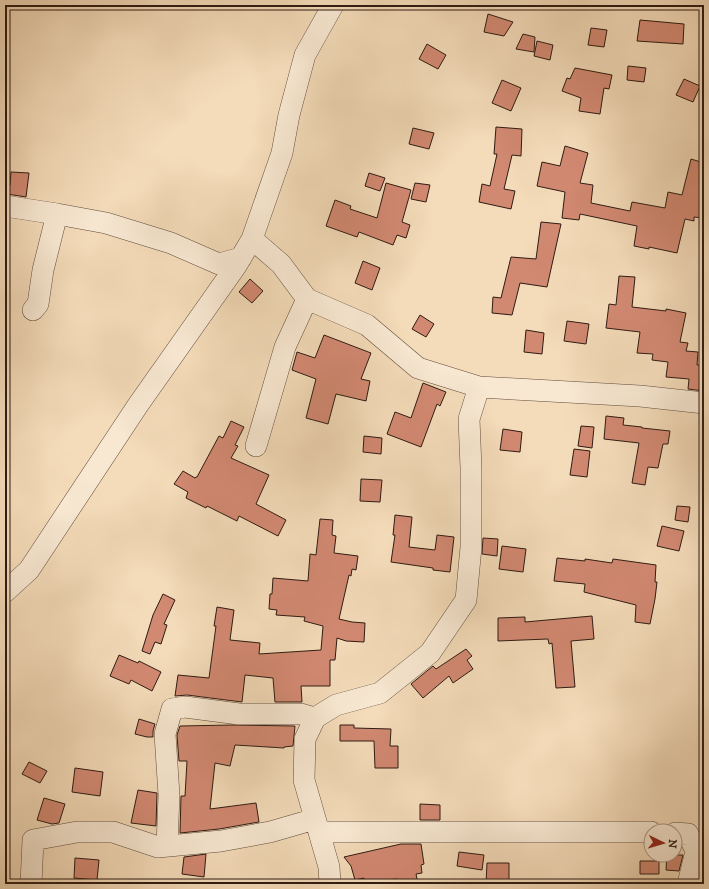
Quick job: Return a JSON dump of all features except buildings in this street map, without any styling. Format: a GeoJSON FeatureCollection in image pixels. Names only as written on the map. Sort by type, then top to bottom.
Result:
{"type":"FeatureCollection","features":[{"type":"Feature","properties":{"kind":"street"},"geometry":{"type":"LineString","coordinates":[[5,592],[29,570],[138,405],[236,266],[252,239],[282,153],[289,115],[305,55],[333,5]]}},
{"type":"Feature","properties":{"kind":"street"},"geometry":{"type":"LineString","coordinates":[[5,206],[106,223],[171,243],[219,264],[241,258]]}},
{"type":"Feature","properties":{"kind":"street"},"geometry":{"type":"LineString","coordinates":[[33,310],[38,304],[43,270],[57,214]]}},
{"type":"Feature","properties":{"kind":"street"},"geometry":{"type":"LineString","coordinates":[[252,239],[281,264],[307,299],[367,325],[418,368],[479,387],[640,396],[704,402]]}},
{"type":"Feature","properties":{"kind":"street"},"geometry":{"type":"LineString","coordinates":[[256,446],[285,347],[307,299]]}},
{"type":"Feature","properties":{"kind":"street"},"geometry":{"type":"LineString","coordinates":[[330,884],[329,867],[304,780],[305,739],[315,718],[336,705],[380,693],[430,653],[466,600],[472,547],[469,420],[479,387]]}},
{"type":"Feature","properties":{"kind":"street"},"geometry":{"type":"LineString","coordinates":[[167,846],[169,795],[165,734],[172,710],[185,707],[239,714],[301,714],[315,718]]}},
{"type":"Feature","properties":{"kind":"street"},"geometry":{"type":"LineString","coordinates":[[31,884],[32,840],[77,832],[113,832],[158,846],[167,846],[221,841],[270,832],[317,826],[643,832]]}},
{"type":"Feature","properties":{"kind":"street"},"geometry":{"type":"LineString","coordinates":[[683,834],[688,834],[696,851],[688,884]]}}]}
